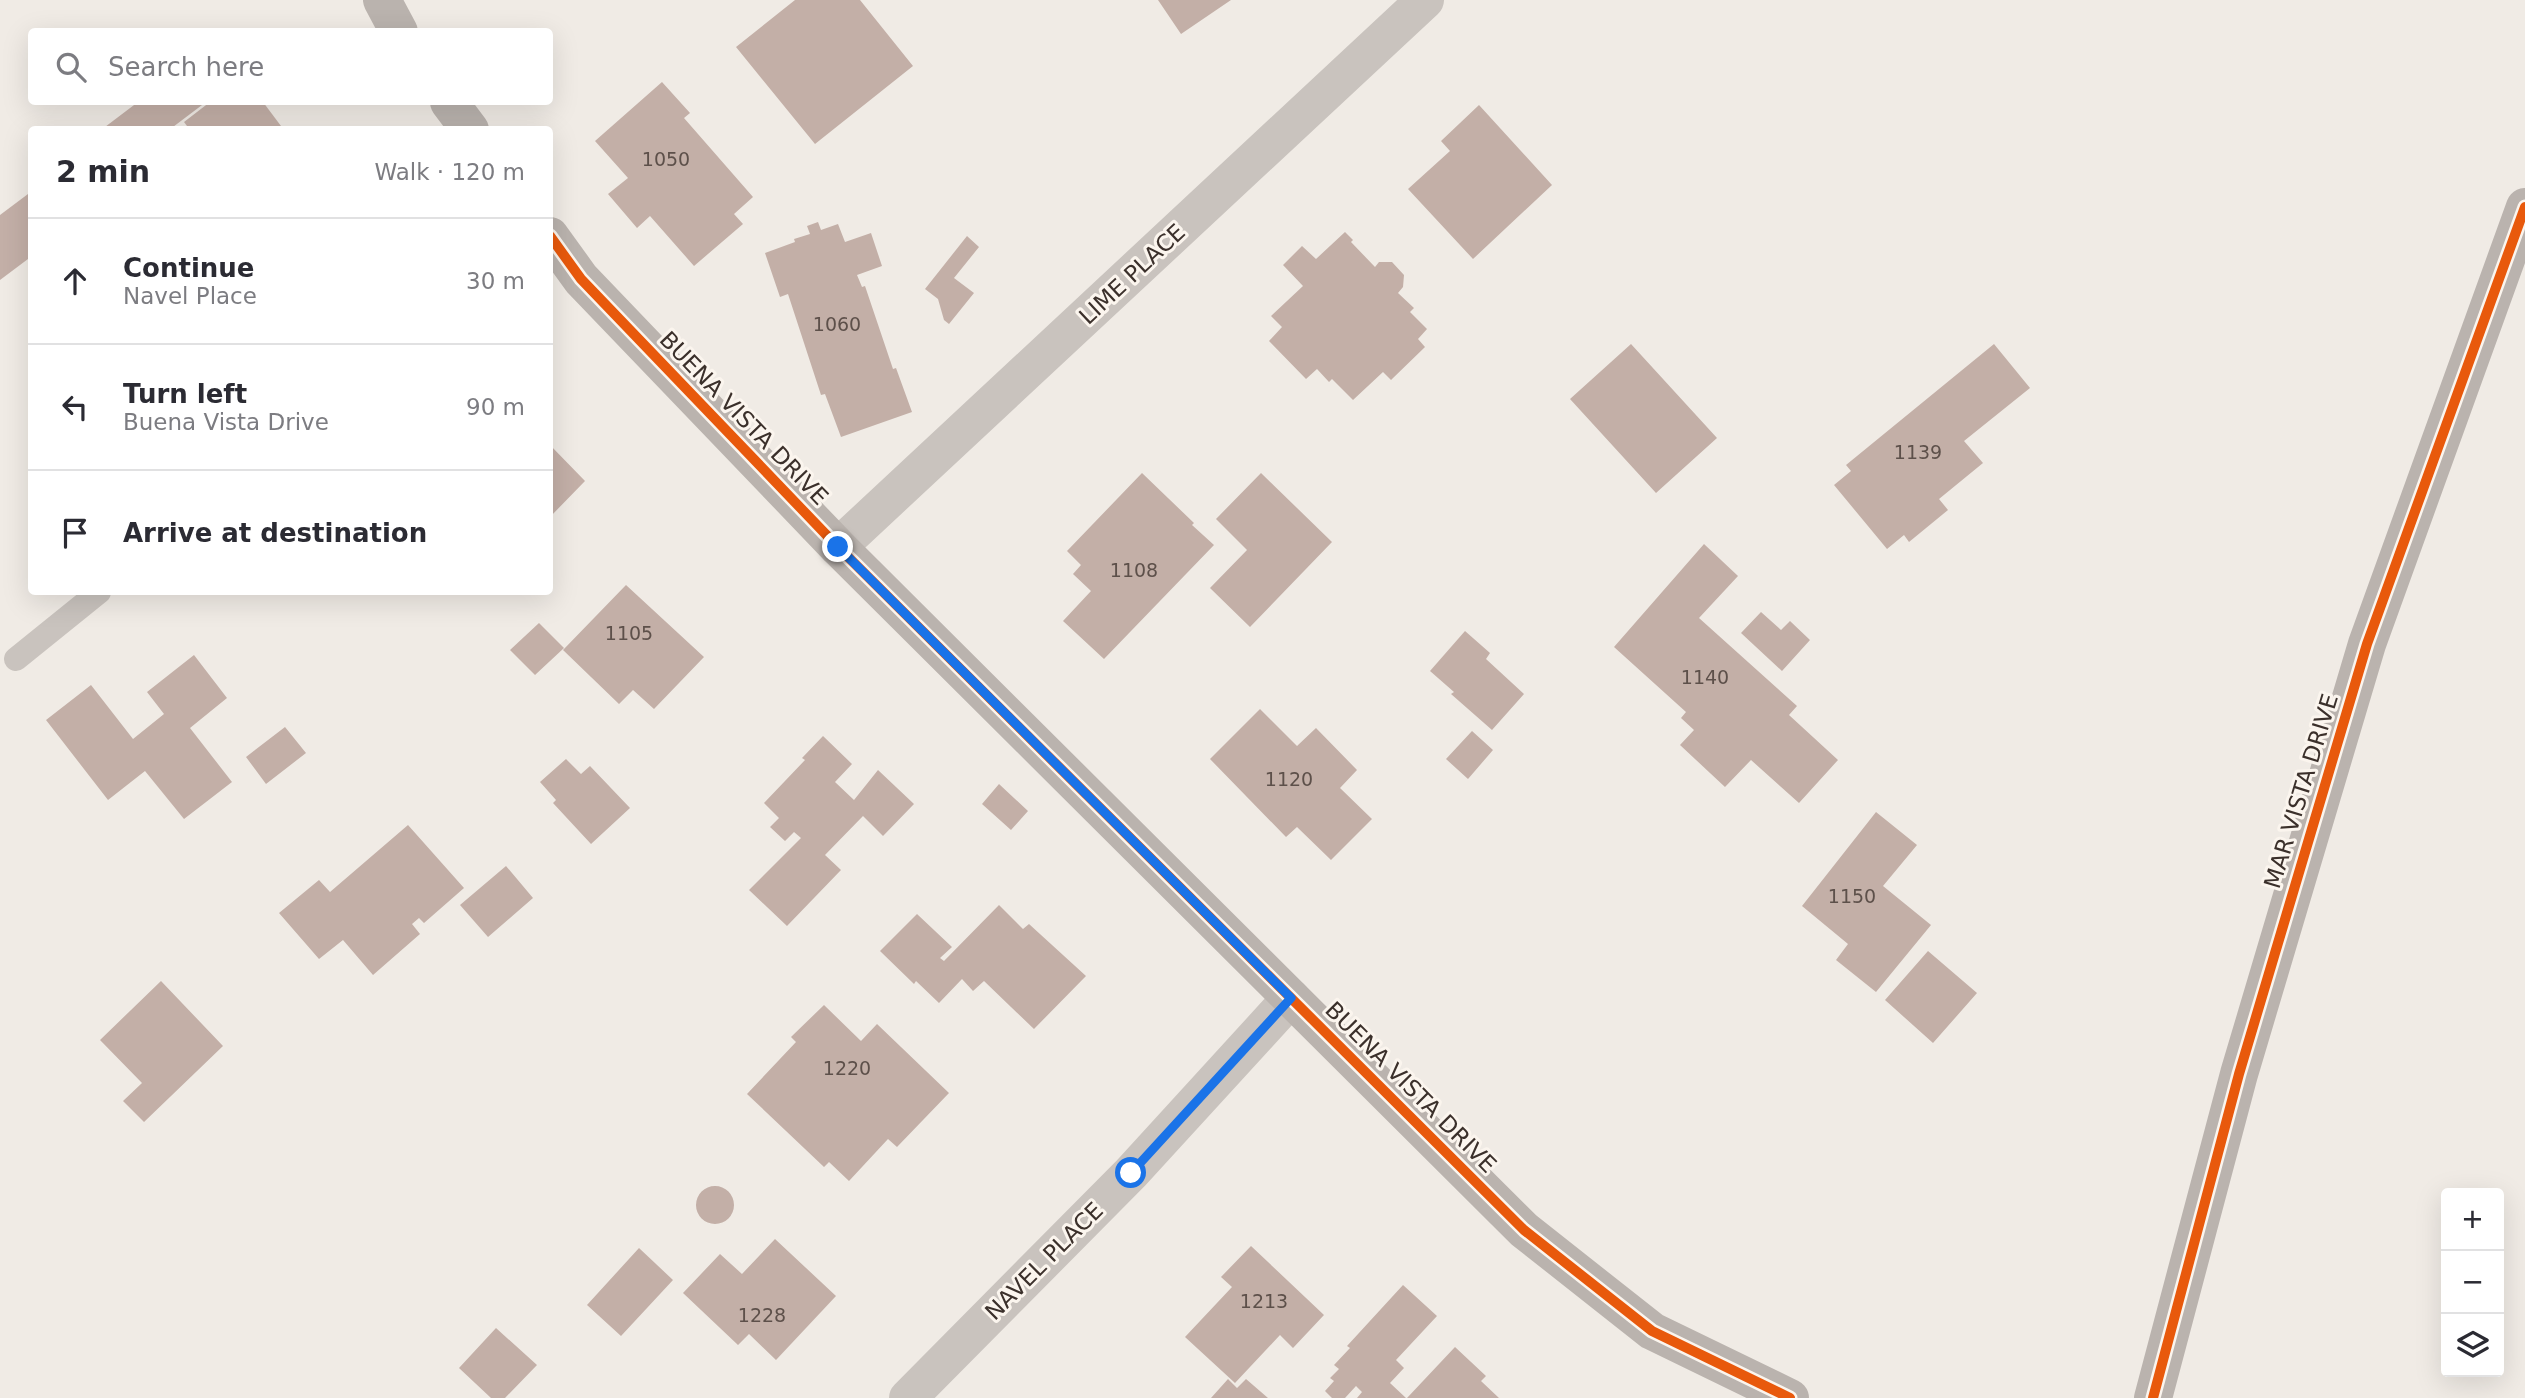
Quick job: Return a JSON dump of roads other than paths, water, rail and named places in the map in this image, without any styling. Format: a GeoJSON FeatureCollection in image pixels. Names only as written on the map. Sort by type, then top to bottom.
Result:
{"type":"FeatureCollection","features":[{"type":"Feature","properties":{"kind":"street"},"geometry":{"type":"LineString","coordinates":[[382,0],[397,28]]}},
{"type":"Feature","properties":{"kind":"street","name":"LIME PLACE"},"geometry":{"type":"LineString","coordinates":[[838,547],[1425,0]]}},
{"type":"Feature","properties":{"kind":"street"},"geometry":{"type":"LineString","coordinates":[[451,105],[467,126]]}},
{"type":"Feature","properties":{"kind":"street","name":"MAR VISTA DRIVE"},"geometry":{"type":"LineString","coordinates":[[2153,1398],[2239,1074],[2367,644],[2525,207]]}},
{"type":"Feature","properties":{"kind":"street","name":"BUENA VISTA DRIVE"},"geometry":{"type":"LineString","coordinates":[[553,240],[581,279],[838,547],[1524,1230],[1652,1331],[1790,1398]]}},
{"type":"Feature","properties":{"kind":"street","name":"NAVEL PLACE"},"geometry":{"type":"LineString","coordinates":[[908,1398],[1131,1173],[1291,998]]}},
{"type":"Feature","properties":{"kind":"lane"},"geometry":{"type":"LineString","coordinates":[[16,659],[95,595]]}}]}
